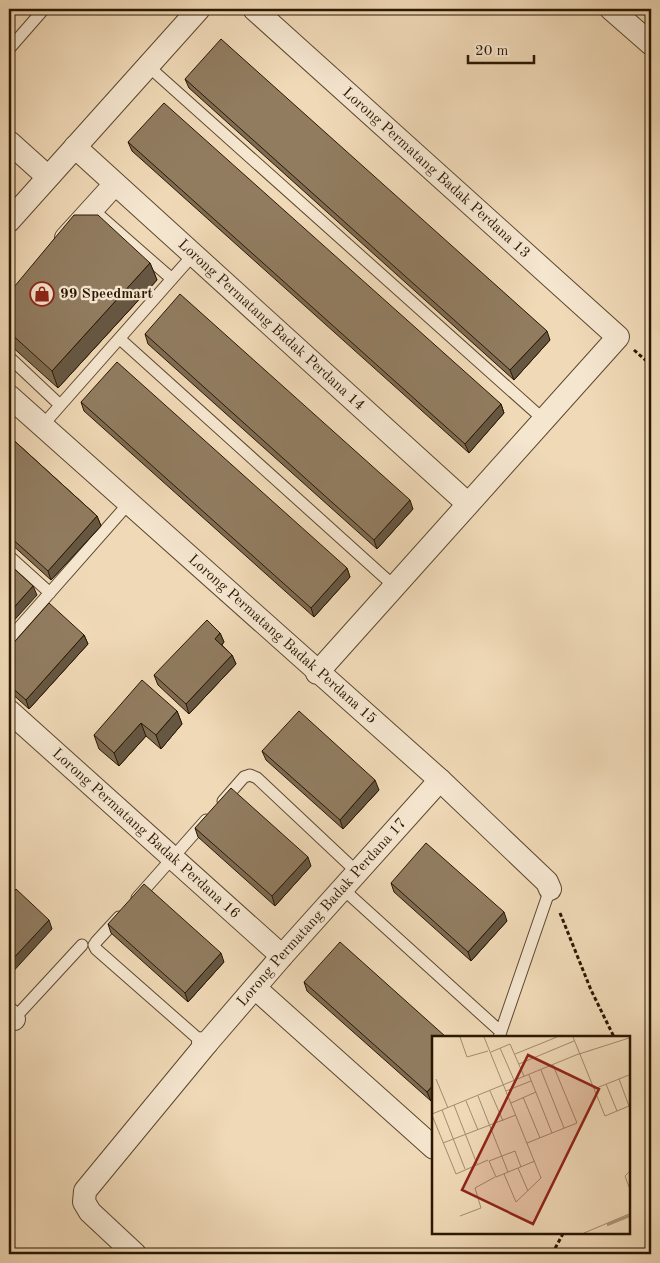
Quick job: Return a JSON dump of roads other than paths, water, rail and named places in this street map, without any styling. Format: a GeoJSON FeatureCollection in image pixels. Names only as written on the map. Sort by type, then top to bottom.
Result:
{"type":"FeatureCollection","features":[{"type":"Feature","properties":{"kind":"street"},"geometry":{"type":"LineString","coordinates":[[9,221],[199,9]]}},
{"type":"Feature","properties":{"kind":"street","name":"Lorong Permatang Badak Perdana 13"},"geometry":{"type":"LineString","coordinates":[[254,9],[618,337],[543,419]]}},
{"type":"Feature","properties":{"kind":"street"},"geometry":{"type":"LineString","coordinates":[[621,12],[651,44]]}},
{"type":"Feature","properties":{"kind":"street"},"geometry":{"type":"LineString","coordinates":[[9,142],[48,177]]}},
{"type":"Feature","properties":{"kind":"street","name":"Lorong Permatang Badak Perdana 14"},"geometry":{"type":"LineString","coordinates":[[75,148],[468,504]]}},
{"type":"Feature","properties":{"kind":"street"},"geometry":{"type":"LineString","coordinates":[[54,252],[115,184]]}},
{"type":"Feature","properties":{"kind":"street","name":"Lorong Permatang Badak Perdana 15"},"geometry":{"type":"LineString","coordinates":[[9,396],[317,673],[440,780],[547,882],[550,889]]}},
{"type":"Feature","properties":{"kind":"street"},"geometry":{"type":"LineString","coordinates":[[317,673],[543,419]]}},
{"type":"Feature","properties":{"kind":"street","name":"Lorong Permatang Badak Perdana 16"},"geometry":{"type":"LineString","coordinates":[[9,712],[282,956]]}},
{"type":"Feature","properties":{"kind":"street","name":"Lorong Permatang Badak Perdana 17"},"geometry":{"type":"LineString","coordinates":[[135,1254],[90,1212],[84,1202],[84,1190],[206,1043],[440,780]]}},
{"type":"Feature","properties":{"kind":"street"},"geometry":{"type":"LineString","coordinates":[[254,988],[432,1146]]}},
{"type":"Feature","properties":{"kind":"lane"},"geometry":{"type":"LineString","coordinates":[[9,49],[44,9]]}},
{"type":"Feature","properties":{"kind":"lane"},"geometry":{"type":"LineString","coordinates":[[148,66],[543,419]]}},
{"type":"Feature","properties":{"kind":"lane"},"geometry":{"type":"LineString","coordinates":[[92,208],[172,279]]}},
{"type":"Feature","properties":{"kind":"lane"},"geometry":{"type":"LineString","coordinates":[[42,426],[193,255]]}},
{"type":"Feature","properties":{"kind":"lane"},"geometry":{"type":"LineString","coordinates":[[120,338],[394,586]]}},
{"type":"Feature","properties":{"kind":"lane"},"geometry":{"type":"LineString","coordinates":[[9,357],[60,405]]}},
{"type":"Feature","properties":{"kind":"lane"},"geometry":{"type":"LineString","coordinates":[[9,639],[129,503]]}},
{"type":"Feature","properties":{"kind":"lane"},"geometry":{"type":"LineString","coordinates":[[9,556],[50,593]]}},
{"type":"Feature","properties":{"kind":"lane"},"geometry":{"type":"LineString","coordinates":[[206,1043],[94,945],[173,860],[244,776],[250,775],[257,778],[357,872]]}},
{"type":"Feature","properties":{"kind":"lane"},"geometry":{"type":"LineString","coordinates":[[343,889],[500,1034],[550,889]]}},
{"type":"Feature","properties":{"kind":"lane"},"geometry":{"type":"LineString","coordinates":[[10,1019],[82,945]]}},
{"type":"Feature","properties":{"kind":"place","name":"99 Speedmart"},"geometry":{"type":"Point","coordinates":[42,294]}}]}
